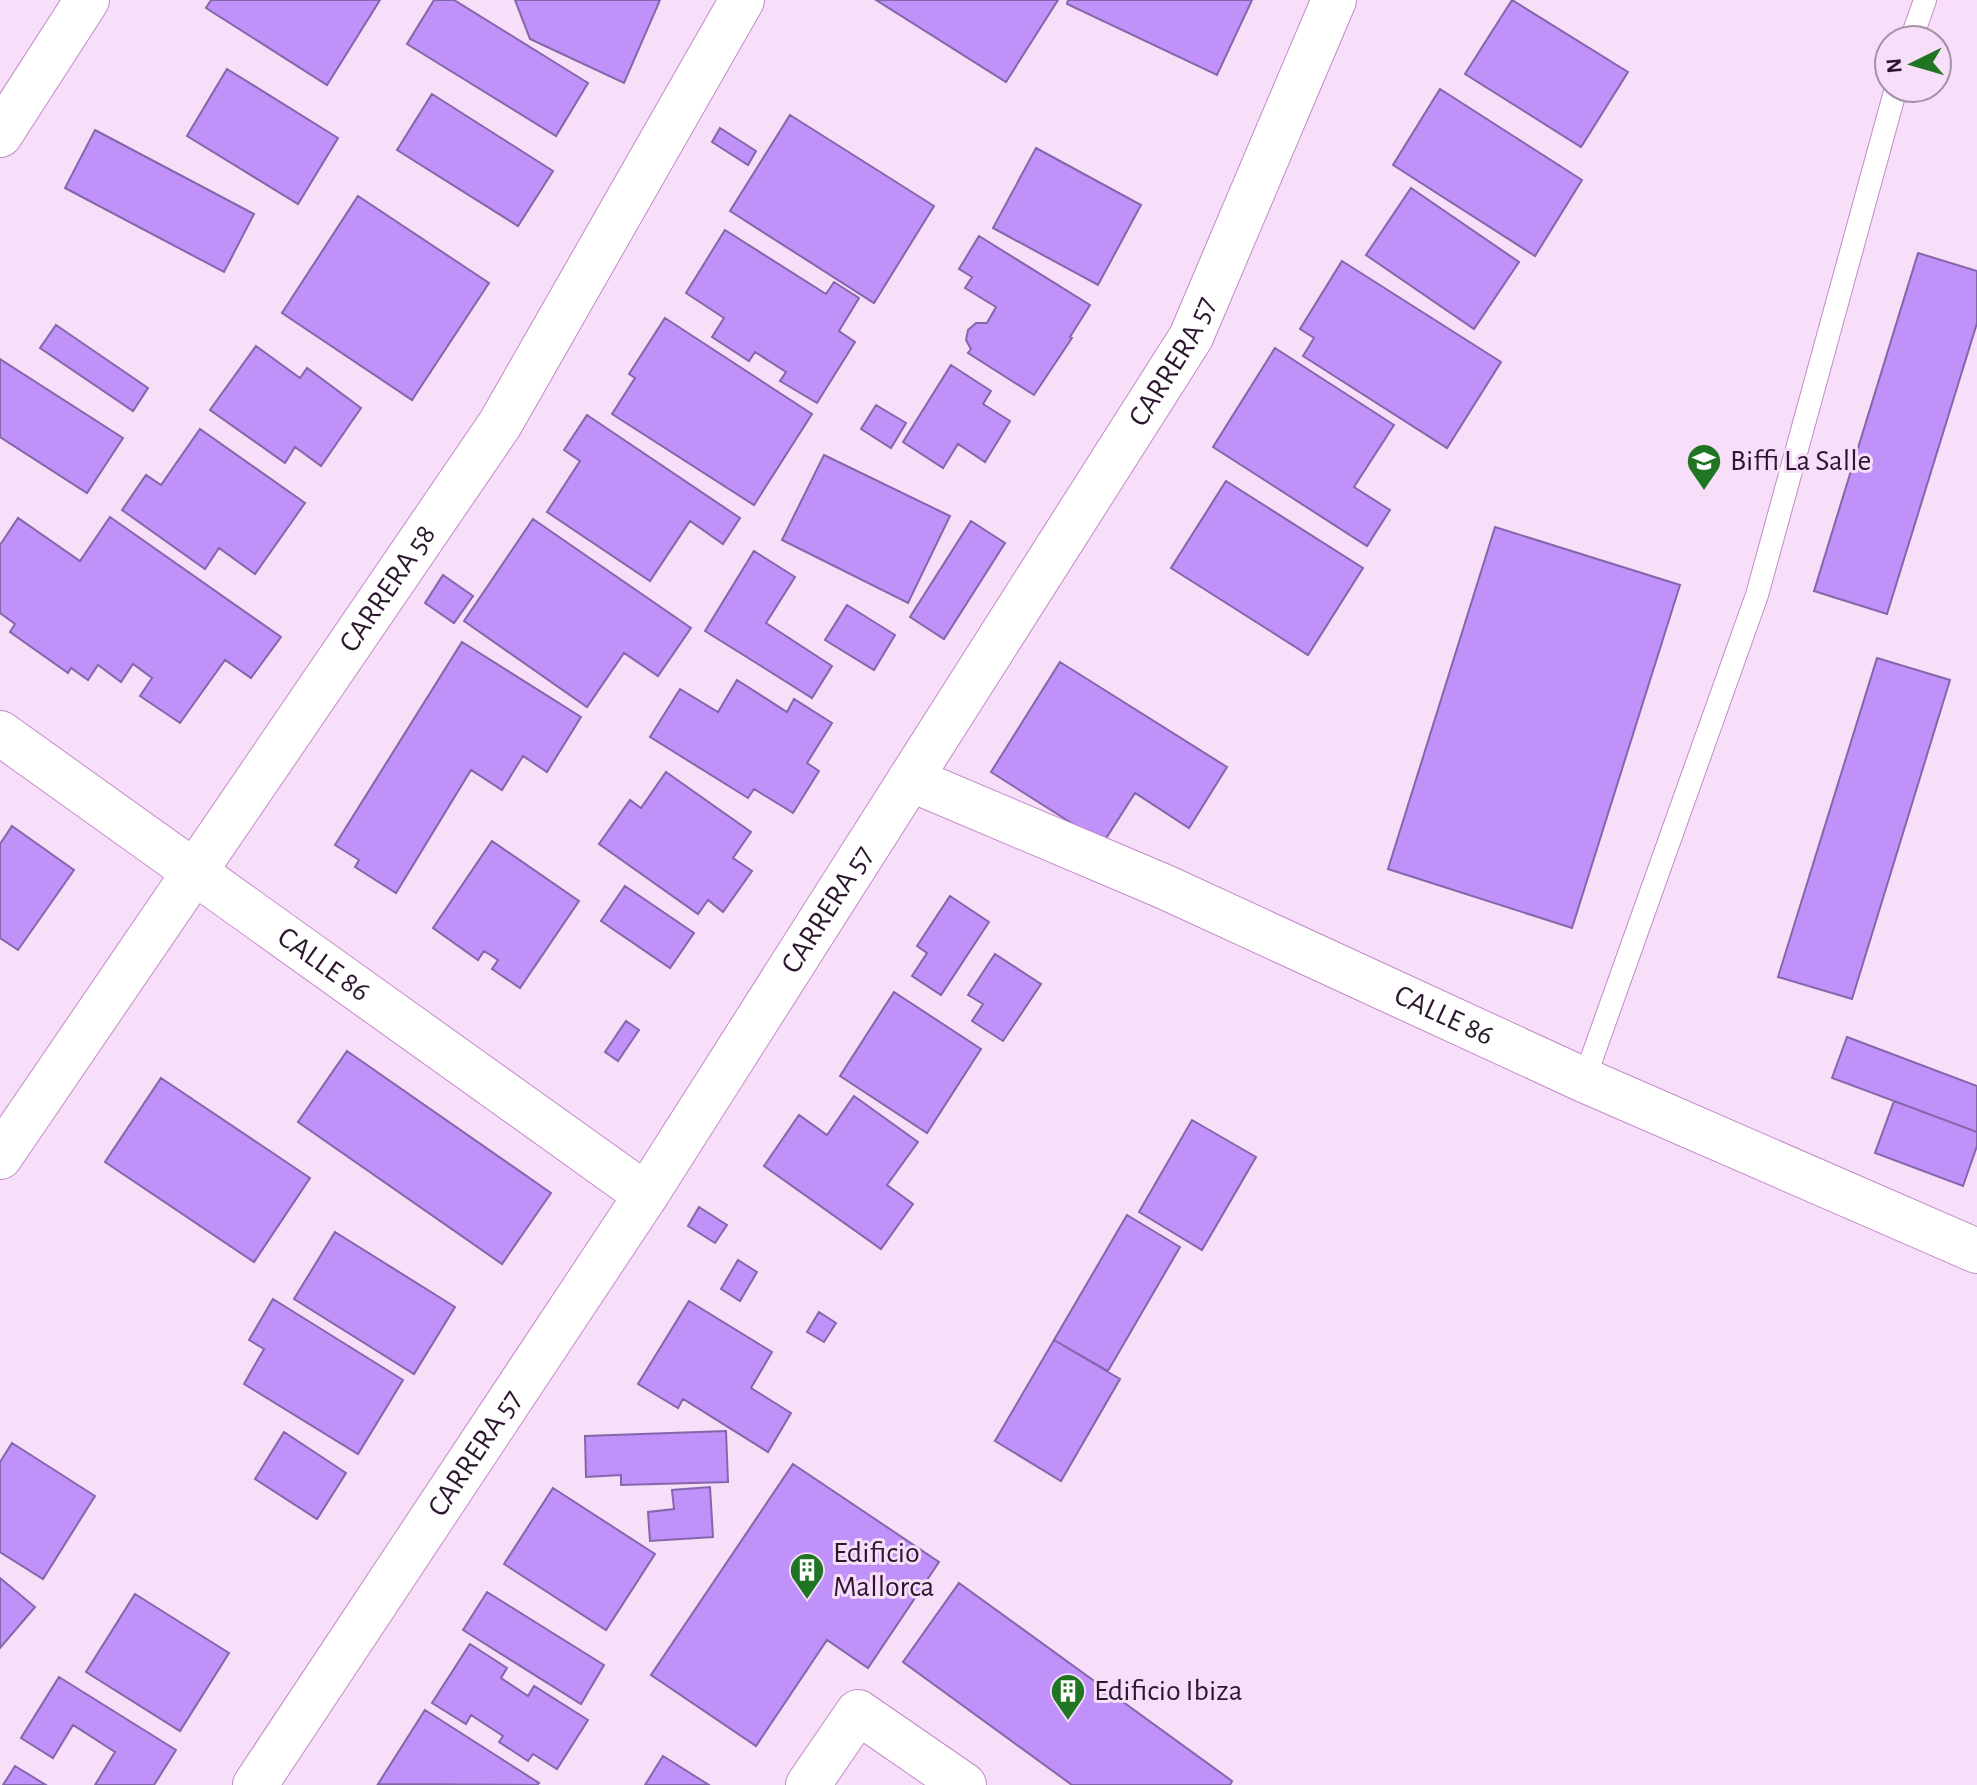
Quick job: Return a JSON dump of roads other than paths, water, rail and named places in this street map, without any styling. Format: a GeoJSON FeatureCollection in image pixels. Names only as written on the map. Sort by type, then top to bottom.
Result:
{"type":"FeatureCollection","features":[{"type":"Feature","properties":{"kind":"street"},"geometry":{"type":"LineString","coordinates":[[0,135],[87,0]]}},
{"type":"Feature","properties":{"kind":"street","name":"CARRERA 58"},"geometry":{"type":"LineString","coordinates":[[0,1157],[500,424],[742,0]]}},
{"type":"Feature","properties":{"kind":"street","name":"CARRERA 57"},"geometry":{"type":"LineString","coordinates":[[255,1785],[646,1195],[1191,337],[1334,0]]}},
{"type":"Feature","properties":{"kind":"street","name":"CALLE 86"},"geometry":{"type":"LineString","coordinates":[[0,733],[646,1195]]}},
{"type":"Feature","properties":{"kind":"street","name":"CALLE 86"},"geometry":{"type":"LineString","coordinates":[[910,779],[1165,887],[1584,1080],[1977,1251]]}},
{"type":"Feature","properties":{"kind":"street"},"geometry":{"type":"LineString","coordinates":[[808,1785],[858,1712],[964,1785]]}},
{"type":"Feature","properties":{"kind":"lane"},"geometry":{"type":"LineString","coordinates":[[1917,24],[1925,0]]}},
{"type":"Feature","properties":{"kind":"lane"},"geometry":{"type":"LineString","coordinates":[[1584,1080],[1757,595],[1892,104]]}},
{"type":"Feature","properties":{"kind":"place","name":"Biffi La Salle"},"geometry":{"type":"Point","coordinates":[1704,492]}},
{"type":"Feature","properties":{"kind":"place","name":"Edificio Mallorca"},"geometry":{"type":"Point","coordinates":[807,1601]}},
{"type":"Feature","properties":{"kind":"place","name":"Edificio Ibiza"},"geometry":{"type":"Point","coordinates":[1068,1722]}}]}
